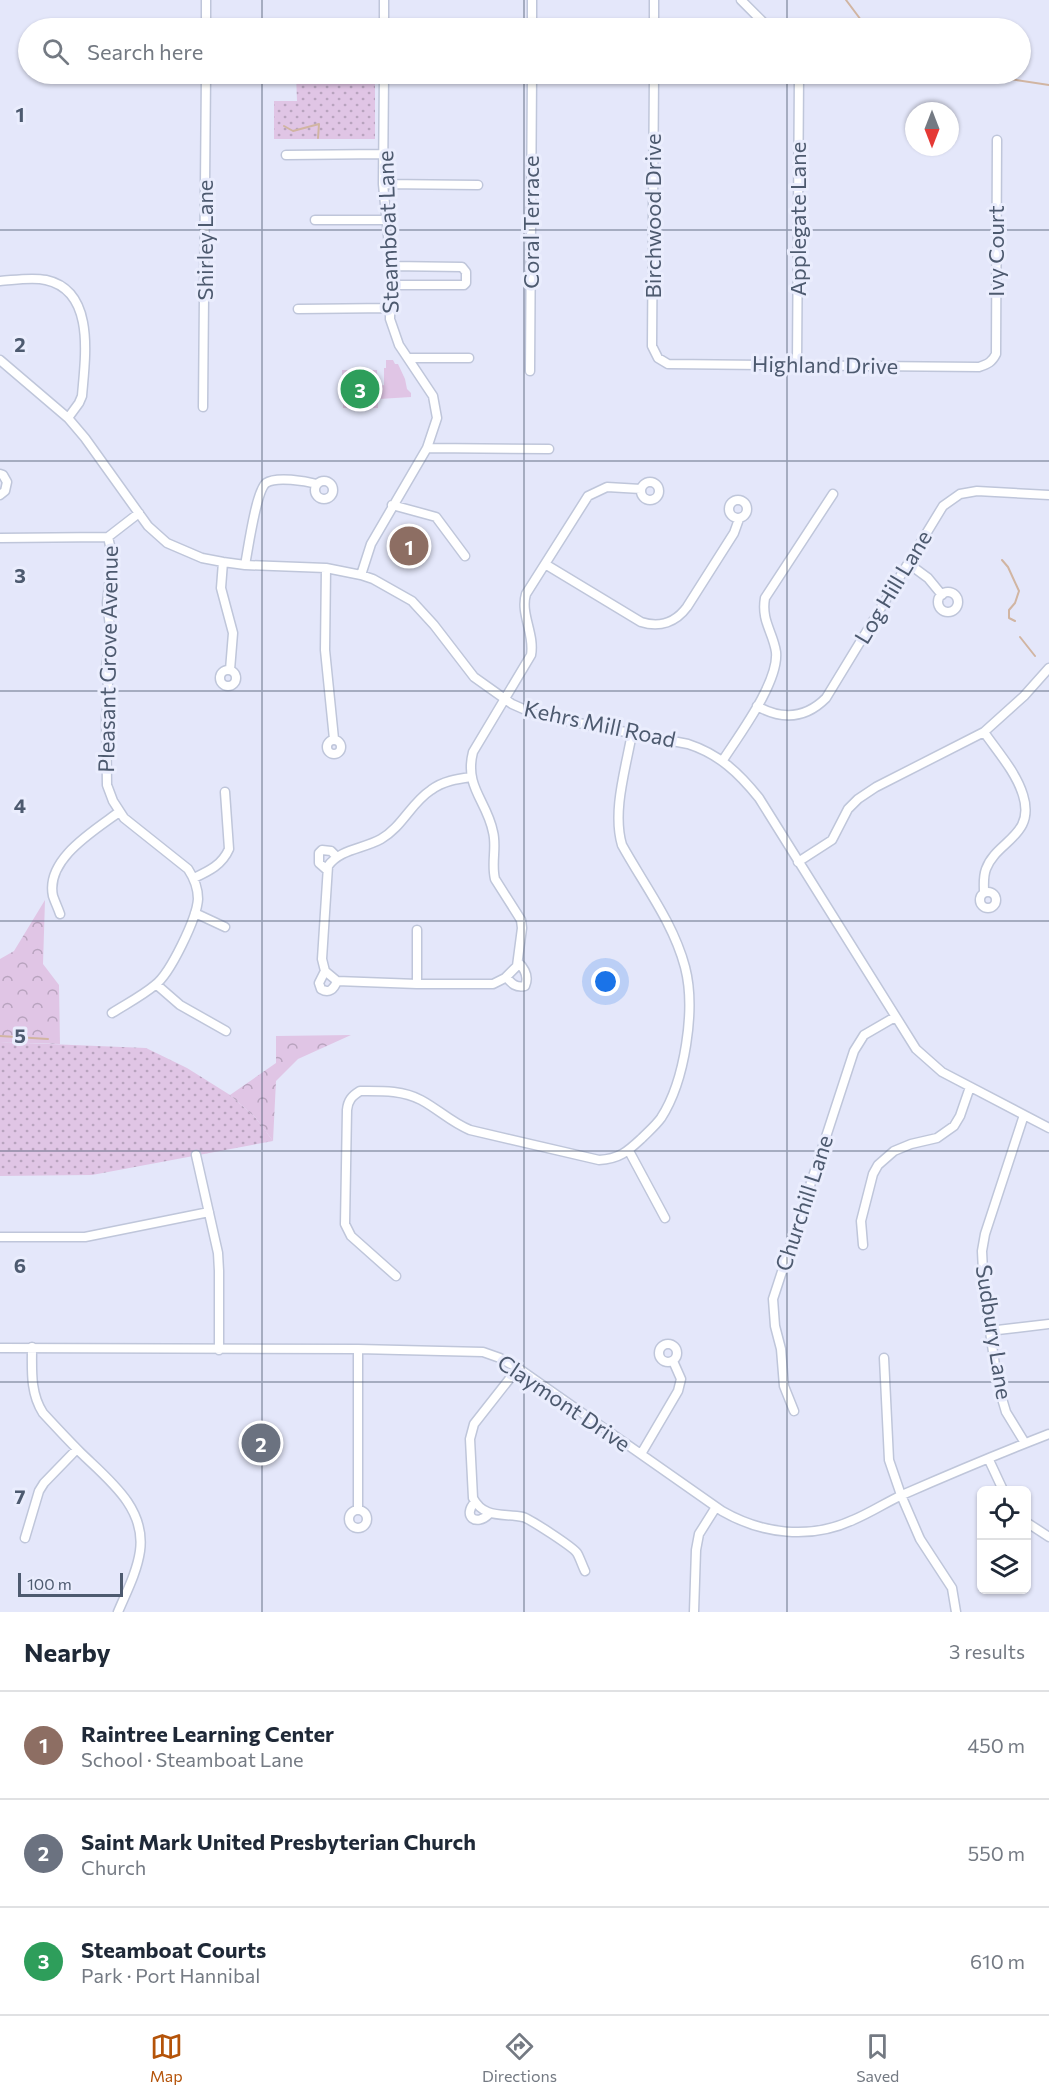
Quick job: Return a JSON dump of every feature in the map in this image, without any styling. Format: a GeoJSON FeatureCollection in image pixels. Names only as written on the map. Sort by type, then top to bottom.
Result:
{"type":"FeatureCollection","features":[{"type":"Feature","properties":{"kind":"street"},"geometry":{"type":"LineString","coordinates":[[206,0],[206,18]]}},
{"type":"Feature","properties":{"kind":"street"},"geometry":{"type":"LineString","coordinates":[[384,0],[384,18]]}},
{"type":"Feature","properties":{"kind":"street"},"geometry":{"type":"LineString","coordinates":[[532,0],[532,18]]}},
{"type":"Feature","properties":{"kind":"street"},"geometry":{"type":"LineString","coordinates":[[654,0],[654,18]]}},
{"type":"Feature","properties":{"kind":"street"},"geometry":{"type":"LineString","coordinates":[[741,0],[759,18]]}},
{"type":"Feature","properties":{"kind":"street","name":"Shirley Lane"},"geometry":{"type":"LineString","coordinates":[[203,407],[206,84]]}},
{"type":"Feature","properties":{"kind":"street","name":"Steamboat Lane"},"geometry":{"type":"LineString","coordinates":[[361,575],[371,544],[427,448],[435,426],[437,409],[433,396],[399,345],[392,327],[391,266],[383,184],[384,84]]}},
{"type":"Feature","properties":{"kind":"street","name":"Coral Terrace"},"geometry":{"type":"LineString","coordinates":[[530,371],[532,84]]}},
{"type":"Feature","properties":{"kind":"street","name":"Birchwood Drive"},"geometry":{"type":"LineString","coordinates":[[654,84],[652,346],[658,358]]}},
{"type":"Feature","properties":{"kind":"street","name":"Applegate Lane"},"geometry":{"type":"LineString","coordinates":[[797,364],[799,84]]}},
{"type":"Feature","properties":{"kind":"street","name":"Ivy Court"},"geometry":{"type":"LineString","coordinates":[[993,360],[996,354],[997,140]]}},
{"type":"Feature","properties":{"kind":"street"},"geometry":{"type":"LineString","coordinates":[[286,155],[384,154]]}},
{"type":"Feature","properties":{"kind":"street"},"geometry":{"type":"LineString","coordinates":[[383,184],[478,185]]}},
{"type":"Feature","properties":{"kind":"street"},"geometry":{"type":"LineString","coordinates":[[315,220],[386,220]]}},
{"type":"Feature","properties":{"kind":"street"},"geometry":{"type":"LineString","coordinates":[[391,266],[462,267],[466,272],[466,283],[464,285],[391,285]]}},
{"type":"Feature","properties":{"kind":"street"},"geometry":{"type":"LineString","coordinates":[[0,281],[48,280],[63,287],[78,305],[84,327],[82,396],[68,418]]}},
{"type":"Feature","properties":{"kind":"street"},"geometry":{"type":"LineString","coordinates":[[298,309],[391,308]]}},
{"type":"Feature","properties":{"kind":"street"},"geometry":{"type":"LineString","coordinates":[[408,358],[469,358]]}},
{"type":"Feature","properties":{"kind":"street","name":"Highland Drive"},"geometry":{"type":"LineString","coordinates":[[658,358],[668,364],[980,367],[993,360]]}},
{"type":"Feature","properties":{"kind":"street","name":"Kehrs Mill Road"},"geometry":{"type":"LineString","coordinates":[[0,360],[68,418],[157,536],[167,543],[202,558],[245,565],[327,568],[361,575],[387,585],[412,601],[434,625],[474,677],[504,700],[537,715],[688,744],[723,760],[743,778],[759,798],[916,1049],[942,1072],[1049,1128]]}},
{"type":"Feature","properties":{"kind":"street"},"geometry":{"type":"LineString","coordinates":[[427,448],[549,448]]}},
{"type":"Feature","properties":{"kind":"street"},"geometry":{"type":"LineString","coordinates":[[0,474],[7,482],[5,491],[0,495]]}},
{"type":"Feature","properties":{"kind":"street"},"geometry":{"type":"LineString","coordinates":[[245,565],[259,495],[266,484],[274,480],[303,480],[317,484]]}},
{"type":"Feature","properties":{"kind":"street"},"geometry":{"type":"LineString","coordinates":[[471,777],[436,786],[423,796],[405,818],[384,837],[367,846],[336,856],[327,866],[322,959],[331,976],[417,984],[493,984],[506,977],[518,962],[521,920],[495,879],[494,832],[475,792],[470,761],[473,752],[531,655],[532,641],[524,605],[525,599],[545,564],[588,496],[607,487],[641,489]]}},
{"type":"Feature","properties":{"kind":"street","name":"Log Hill Lane"},"geometry":{"type":"LineString","coordinates":[[757,706],[772,714],[786,716],[799,714],[818,706],[826,698],[943,506],[960,494],[977,491],[1049,495]]}},
{"type":"Feature","properties":{"kind":"street"},"geometry":{"type":"LineString","coordinates":[[723,760],[757,706],[776,662],[775,650],[764,618],[765,598],[833,494]]}},
{"type":"Feature","properties":{"kind":"street"},"geometry":{"type":"LineString","coordinates":[[392,505],[436,517],[465,556]]}},
{"type":"Feature","properties":{"kind":"street","name":"Pleasant Grove Avenue"},"geometry":{"type":"LineString","coordinates":[[139,513],[108,537],[111,569],[106,603],[111,634],[106,667],[109,695],[106,717],[106,774],[110,793],[119,812],[130,824],[178,860],[194,878]]}},
{"type":"Feature","properties":{"kind":"street"},"geometry":{"type":"LineString","coordinates":[[545,564],[641,622],[665,624],[678,617],[687,607],[734,533],[739,519]]}},
{"type":"Feature","properties":{"kind":"street"},"geometry":{"type":"LineString","coordinates":[[0,532],[0,539],[108,537]]}},
{"type":"Feature","properties":{"kind":"street"},"geometry":{"type":"LineString","coordinates":[[223,562],[221,588],[233,633],[230,670]]}},
{"type":"Feature","properties":{"kind":"street"},"geometry":{"type":"LineString","coordinates":[[909,564],[928,578],[942,595]]}},
{"type":"Feature","properties":{"kind":"street"},"geometry":{"type":"LineString","coordinates":[[327,568],[325,650],[334,739]]}},
{"type":"Feature","properties":{"kind":"street"},"geometry":{"type":"LineString","coordinates":[[798,862],[832,840],[848,809],[864,794],[984,732],[1024,696],[1049,668]]}},
{"type":"Feature","properties":{"kind":"street"},"geometry":{"type":"LineString","coordinates":[[984,732],[1018,783],[1023,794],[1025,810],[1020,829],[986,868],[984,892]]}},
{"type":"Feature","properties":{"kind":"street"},"geometry":{"type":"LineString","coordinates":[[396,1276],[351,1236],[345,1224],[346,1110],[350,1098],[360,1091],[403,1093],[423,1101],[470,1130],[588,1159],[606,1160],[629,1151],[653,1128],[668,1104],[679,1074],[686,1044],[689,1017],[686,970],[667,922],[627,855],[619,835],[618,813],[632,733]]}},
{"type":"Feature","properties":{"kind":"street"},"geometry":{"type":"LineString","coordinates":[[112,1014],[157,985],[171,967],[195,913],[198,896],[194,878],[217,866],[229,849],[225,792]]}},
{"type":"Feature","properties":{"kind":"street"},"geometry":{"type":"LineString","coordinates":[[60,914],[53,894],[56,871],[74,846],[119,812]]}},
{"type":"Feature","properties":{"kind":"street"},"geometry":{"type":"LineString","coordinates":[[327,870],[319,863],[319,853],[322,850],[331,851],[336,856]]}},
{"type":"Feature","properties":{"kind":"street"},"geometry":{"type":"LineString","coordinates":[[195,913],[225,927]]}},
{"type":"Feature","properties":{"kind":"street"},"geometry":{"type":"LineString","coordinates":[[417,930],[417,984]]}},
{"type":"Feature","properties":{"kind":"street"},"geometry":{"type":"LineString","coordinates":[[506,977],[513,985],[525,986],[526,973],[518,962]]}},
{"type":"Feature","properties":{"kind":"street"},"geometry":{"type":"LineString","coordinates":[[157,985],[180,1005],[226,1031]]}},
{"type":"Feature","properties":{"kind":"street","name":"Churchill Lane"},"geometry":{"type":"LineString","coordinates":[[794,1411],[784,1386],[773,1299],[854,1051],[864,1035],[895,1017]]}},
{"type":"Feature","properties":{"kind":"street"},"geometry":{"type":"LineString","coordinates":[[863,1245],[861,1221],[873,1174],[878,1165],[894,1151],[937,1138],[954,1126],[970,1087]]}},
{"type":"Feature","properties":{"kind":"street","name":"Sudbury Lane"},"geometry":{"type":"LineString","coordinates":[[1024,1115],[985,1234],[982,1251],[984,1292],[1000,1398],[1024,1443]]}},
{"type":"Feature","properties":{"kind":"street"},"geometry":{"type":"LineString","coordinates":[[629,1151],[664,1218]]}},
{"type":"Feature","properties":{"kind":"street"},"geometry":{"type":"LineString","coordinates":[[196,1155],[219,1271],[219,1350]]}},
{"type":"Feature","properties":{"kind":"street"},"geometry":{"type":"LineString","coordinates":[[0,1237],[85,1238],[209,1212]]}},
{"type":"Feature","properties":{"kind":"street"},"geometry":{"type":"LineString","coordinates":[[989,1331],[1049,1324]]}},
{"type":"Feature","properties":{"kind":"street"},"geometry":{"type":"LineString","coordinates":[[32,1347],[33,1387],[39,1406],[77,1449],[123,1495],[135,1513],[140,1552],[134,1574],[118,1612]]}},
{"type":"Feature","properties":{"kind":"street","name":"Claymont Drive"},"geometry":{"type":"LineString","coordinates":[[0,1348],[358,1349],[476,1351],[493,1354],[518,1368],[716,1507],[755,1527],[787,1532],[811,1531],[854,1520],[902,1496],[1049,1434]]}},
{"type":"Feature","properties":{"kind":"street"},"geometry":{"type":"LineString","coordinates":[[358,1349],[358,1510]]}},
{"type":"Feature","properties":{"kind":"street"},"geometry":{"type":"LineString","coordinates":[[884,1358],[890,1460],[902,1496],[925,1548],[952,1588],[956,1612]]}},
{"type":"Feature","properties":{"kind":"street"},"geometry":{"type":"LineString","coordinates":[[641,1454],[678,1391],[681,1379],[673,1361]]}},
{"type":"Feature","properties":{"kind":"street"},"geometry":{"type":"LineString","coordinates":[[518,1368],[474,1424],[470,1440],[473,1498],[489,1514],[530,1520],[576,1552],[585,1571]]}},
{"type":"Feature","properties":{"kind":"street"},"geometry":{"type":"LineString","coordinates":[[25,1538],[39,1491],[77,1449]]}},
{"type":"Feature","properties":{"kind":"street"},"geometry":{"type":"LineString","coordinates":[[989,1460],[1001,1486]]}},
{"type":"Feature","properties":{"kind":"street"},"geometry":{"type":"LineString","coordinates":[[475,1502],[469,1514],[472,1518],[477,1521],[483,1520],[489,1514]]}},
{"type":"Feature","properties":{"kind":"street"},"geometry":{"type":"LineString","coordinates":[[694,1612],[697,1542],[699,1534],[716,1507]]}},
{"type":"Feature","properties":{"kind":"street"},"geometry":{"type":"LineString","coordinates":[[1031,1525],[1049,1538]]}},
{"type":"Feature","properties":{"kind":"green space"},"geometry":{"type":"Polygon","coordinates":[[[296,84],[375,84],[375,139],[274,139],[274,101],[297,101],[296,84]]]}},
{"type":"Feature","properties":{"kind":"green space"},"geometry":{"type":"Polygon","coordinates":[[[386,360],[393,360],[395,364],[398,364],[411,397],[379,399],[379,386],[384,385],[386,360]]]}},
{"type":"Feature","properties":{"kind":"green space"},"geometry":{"type":"Polygon","coordinates":[[[342,370],[377,370],[378,408],[343,408],[342,370]]]}},
{"type":"Feature","properties":{"kind":"green space"},"geometry":{"type":"Polygon","coordinates":[[[45,900],[43,964],[59,985],[60,1044],[0,1042],[0,959],[14,951],[45,900]]]}},
{"type":"Feature","properties":{"kind":"green space"},"geometry":{"type":"Polygon","coordinates":[[[351,1035],[298,1059],[276,1081],[273,1141],[255,1117],[230,1095],[276,1063],[276,1036],[351,1035]]]}},
{"type":"Feature","properties":{"kind":"green space"},"geometry":{"type":"Polygon","coordinates":[[[0,1042],[146,1048],[187,1068],[230,1095],[255,1117],[273,1141],[92,1175],[0,1176],[0,1042]]]}},
{"type":"Feature","properties":{"kind":"waterway"},"geometry":{"type":"LineString","coordinates":[[846,0],[860,18]]}},
{"type":"Feature","properties":{"kind":"waterway"},"geometry":{"type":"LineString","coordinates":[[1031,82],[1049,85]]}},
{"type":"Feature","properties":{"kind":"waterway"},"geometry":{"type":"LineString","coordinates":[[284,126],[293,131],[319,124],[318,138]]}},
{"type":"Feature","properties":{"kind":"waterway"},"geometry":{"type":"LineString","coordinates":[[1002,560],[1008,567],[1019,591],[1015,603],[1009,610],[1009,618],[1015,621]]}},
{"type":"Feature","properties":{"kind":"waterway"},"geometry":{"type":"LineString","coordinates":[[1020,637],[1035,656]]}},
{"type":"Feature","properties":{"kind":"waterway"},"geometry":{"type":"LineString","coordinates":[[0,1036],[48,1039]]}},
{"type":"Feature","properties":{"kind":"place","name":"Steamboat Courts"},"geometry":{"type":"Point","coordinates":[360,389]}},
{"type":"Feature","properties":{"kind":"place","name":"Raintree Learning Center"},"geometry":{"type":"Point","coordinates":[409,546]}},
{"type":"Feature","properties":{"kind":"place","name":"Saint Mark United Presbyterian Church"},"geometry":{"type":"Point","coordinates":[261,1443]}}]}
